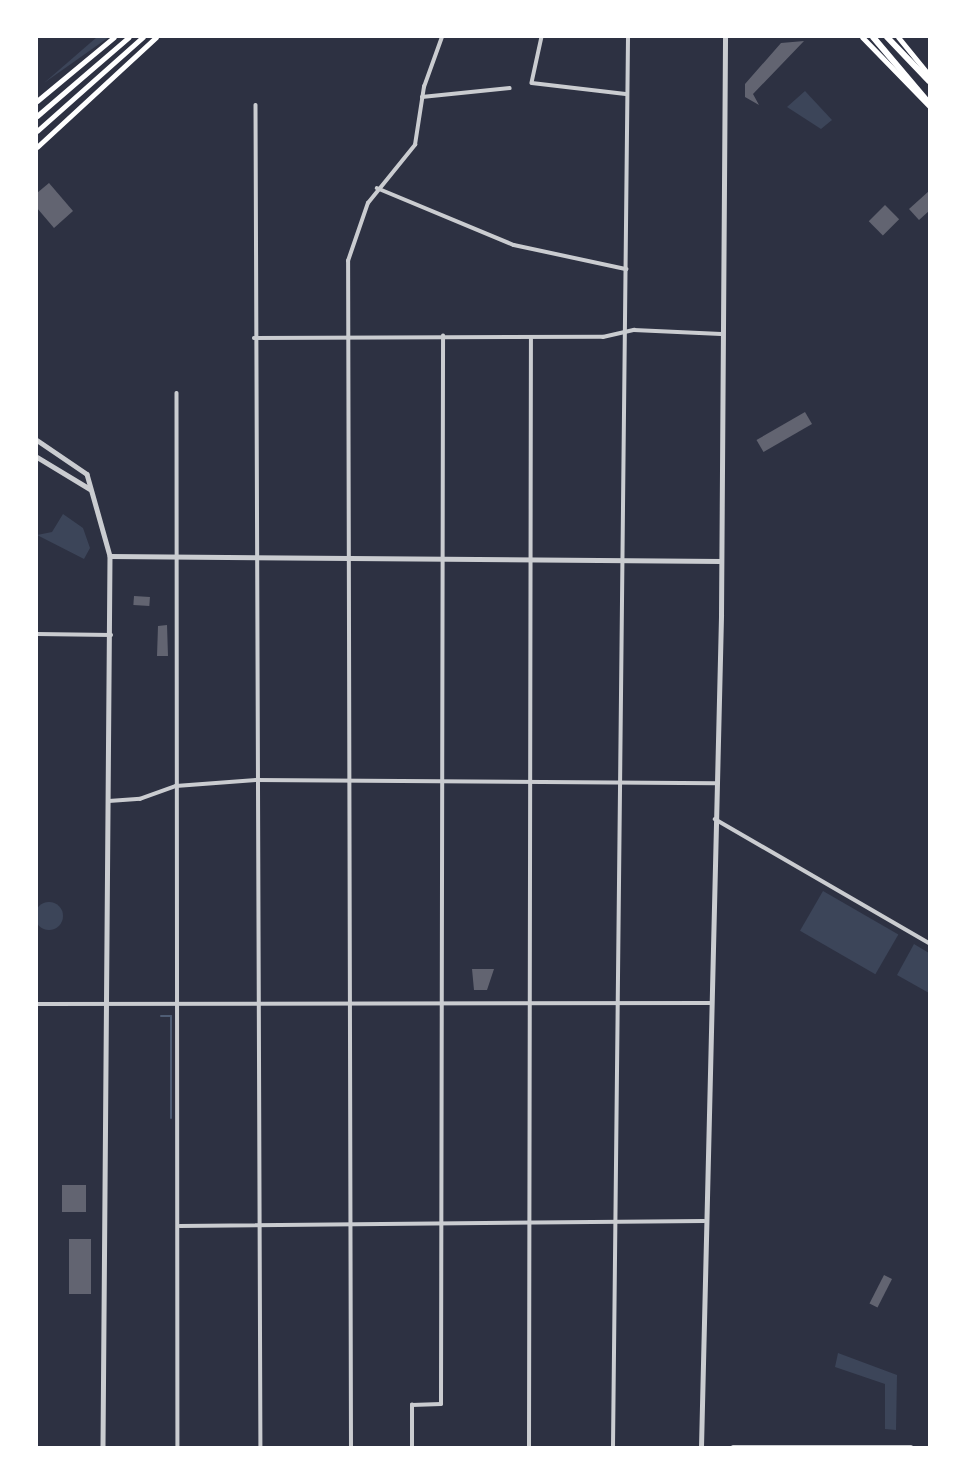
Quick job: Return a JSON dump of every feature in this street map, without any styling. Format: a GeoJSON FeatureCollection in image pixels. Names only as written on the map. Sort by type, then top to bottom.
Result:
{"type":"FeatureCollection","features":[{"type":"Feature","properties":{"kind":"highway"},"geometry":{"type":"LineString","coordinates":[[873,37],[929,105]]}},
{"type":"Feature","properties":{"kind":"highway"},"geometry":{"type":"LineString","coordinates":[[887,37],[929,81]]}},
{"type":"Feature","properties":{"kind":"main road"},"geometry":{"type":"LineString","coordinates":[[37,102],[114,37]]}},
{"type":"Feature","properties":{"kind":"main road"},"geometry":{"type":"LineString","coordinates":[[39,114],[129,37]]}},
{"type":"Feature","properties":{"kind":"main road"},"geometry":{"type":"LineString","coordinates":[[37,131],[143,37]]}},
{"type":"Feature","properties":{"kind":"main road"},"geometry":{"type":"LineString","coordinates":[[37,147],[156,37]]}},
{"type":"Feature","properties":{"kind":"main road"},"geometry":{"type":"LineString","coordinates":[[862,37],[929,105]]}},
{"type":"Feature","properties":{"kind":"main road"},"geometry":{"type":"LineString","coordinates":[[898,37],[929,75]]}},
{"type":"Feature","properties":{"kind":"street"},"geometry":{"type":"LineString","coordinates":[[351,1447],[345,334],[349,250],[377,188],[415,145],[422,97],[442,37]]}},
{"type":"Feature","properties":{"kind":"street"},"geometry":{"type":"LineString","coordinates":[[542,37],[532,83],[625,94]]}},
{"type":"Feature","properties":{"kind":"street"},"geometry":{"type":"LineString","coordinates":[[613,1447],[614,1222],[620,1002],[620,335],[625,269],[625,94],[628,37]]}},
{"type":"Feature","properties":{"kind":"street"},"geometry":{"type":"LineString","coordinates":[[701,1447],[704,1221],[721,561],[724,37]]}},
{"type":"Feature","properties":{"kind":"street"},"geometry":{"type":"LineString","coordinates":[[422,97],[510,88]]}},
{"type":"Feature","properties":{"kind":"street"},"geometry":{"type":"LineString","coordinates":[[256,105],[254,338],[261,1447]]}},
{"type":"Feature","properties":{"kind":"street"},"geometry":{"type":"LineString","coordinates":[[377,188],[514,245],[625,269]]}},
{"type":"Feature","properties":{"kind":"street"},"geometry":{"type":"LineString","coordinates":[[254,338],[345,334],[531,338],[620,335],[634,330],[721,334]]}},
{"type":"Feature","properties":{"kind":"street"},"geometry":{"type":"LineString","coordinates":[[412,1447],[412,1405],[441,1404],[439,779],[443,336]]}},
{"type":"Feature","properties":{"kind":"street"},"geometry":{"type":"LineString","coordinates":[[529,1447],[527,779],[531,338]]}},
{"type":"Feature","properties":{"kind":"street"},"geometry":{"type":"LineString","coordinates":[[177,393],[176,786],[181,1004],[178,1447]]}},
{"type":"Feature","properties":{"kind":"street"},"geometry":{"type":"LineString","coordinates":[[37,440],[79,465],[91,490],[110,556],[103,1447]]}},
{"type":"Feature","properties":{"kind":"street"},"geometry":{"type":"LineString","coordinates":[[37,457],[91,490]]}},
{"type":"Feature","properties":{"kind":"street"},"geometry":{"type":"LineString","coordinates":[[110,556],[177,559],[441,557],[721,561]]}},
{"type":"Feature","properties":{"kind":"street"},"geometry":{"type":"LineString","coordinates":[[37,634],[111,635]]}},
{"type":"Feature","properties":{"kind":"street"},"geometry":{"type":"LineString","coordinates":[[108,801],[140,799],[176,786],[256,780],[619,778],[716,783]]}},
{"type":"Feature","properties":{"kind":"street"},"geometry":{"type":"LineString","coordinates":[[715,819],[929,943]]}},
{"type":"Feature","properties":{"kind":"street"},"geometry":{"type":"LineString","coordinates":[[37,1004],[711,1003]]}},
{"type":"Feature","properties":{"kind":"street"},"geometry":{"type":"LineString","coordinates":[[180,1226],[260,1222],[704,1221]]}},
{"type":"Feature","properties":{"kind":"street"},"geometry":{"type":"LineString","coordinates":[[733,1447],[911,1447]]}},
{"type":"Feature","properties":{"kind":"shaded area"},"geometry":{"type":"Polygon","coordinates":[[[97,37],[109,37],[44,83],[97,37]]]}},
{"type":"Feature","properties":{"kind":"shaded area"},"geometry":{"type":"Polygon","coordinates":[[[805,91],[832,120],[821,129],[787,107],[805,91]]]}},
{"type":"Feature","properties":{"kind":"shaded area"},"geometry":{"type":"Polygon","coordinates":[[[63,514],[83,528],[90,548],[84,559],[37,535],[52,532],[63,514]]]}},
{"type":"Feature","properties":{"kind":"shaded area"},"geometry":{"type":"Polygon","coordinates":[[[823,891],[898,934],[875,974],[800,931],[823,891]]]}},
{"type":"Feature","properties":{"kind":"shaded area"},"geometry":{"type":"Polygon","coordinates":[[[49,902],[59,906],[63,916],[59,926],[49,930],[39,926],[35,916],[39,906],[49,902]]]}},
{"type":"Feature","properties":{"kind":"shaded area"},"geometry":{"type":"Polygon","coordinates":[[[914,944],[929,953],[929,993],[897,975],[914,944]]]}},
{"type":"Feature","properties":{"kind":"shaded area"},"geometry":{"type":"Polygon","coordinates":[[[838,1353],[897,1375],[896,1430],[885,1429],[885,1384],[835,1367],[838,1353]]]}},
{"type":"Feature","properties":{"kind":"building"},"geometry":{"type":"Polygon","coordinates":[[[804,41],[753,94],[759,105],[745,97],[745,84],[781,43],[804,41]]]}},
{"type":"Feature","properties":{"kind":"building"},"geometry":{"type":"Polygon","coordinates":[[[49,183],[73,211],[54,228],[37,208],[37,193],[49,183]]]}},
{"type":"Feature","properties":{"kind":"building"},"geometry":{"type":"Polygon","coordinates":[[[929,191],[929,211],[919,220],[909,209],[929,191]]]}},
{"type":"Feature","properties":{"kind":"building"},"geometry":{"type":"Polygon","coordinates":[[[885,205],[899,219],[883,235],[869,221],[885,205]]]}},
{"type":"Feature","properties":{"kind":"building"},"geometry":{"type":"Polygon","coordinates":[[[805,412],[812,424],[764,452],[757,440],[805,412]]]}},
{"type":"Feature","properties":{"kind":"building"},"geometry":{"type":"Polygon","coordinates":[[[134,596],[150,597],[149,606],[133,605],[134,596]]]}},
{"type":"Feature","properties":{"kind":"building"},"geometry":{"type":"Polygon","coordinates":[[[167,625],[168,656],[157,656],[158,626],[167,625]]]}},
{"type":"Feature","properties":{"kind":"building"},"geometry":{"type":"Polygon","coordinates":[[[472,969],[494,969],[487,990],[474,990],[472,969]]]}},
{"type":"Feature","properties":{"kind":"building"},"geometry":{"type":"Polygon","coordinates":[[[62,1185],[86,1185],[86,1212],[62,1212],[62,1185]]]}},
{"type":"Feature","properties":{"kind":"building"},"geometry":{"type":"Polygon","coordinates":[[[69,1239],[91,1239],[91,1294],[69,1294],[69,1239]]]}},
{"type":"Feature","properties":{"kind":"building"},"geometry":{"type":"Polygon","coordinates":[[[884,1275],[892,1279],[877,1308],[869,1304],[884,1275]]]}},
{"type":"Feature","properties":{"kind":"waterway"},"geometry":{"type":"LineString","coordinates":[[161,1016],[171,1016],[171,1118]]}}]}
